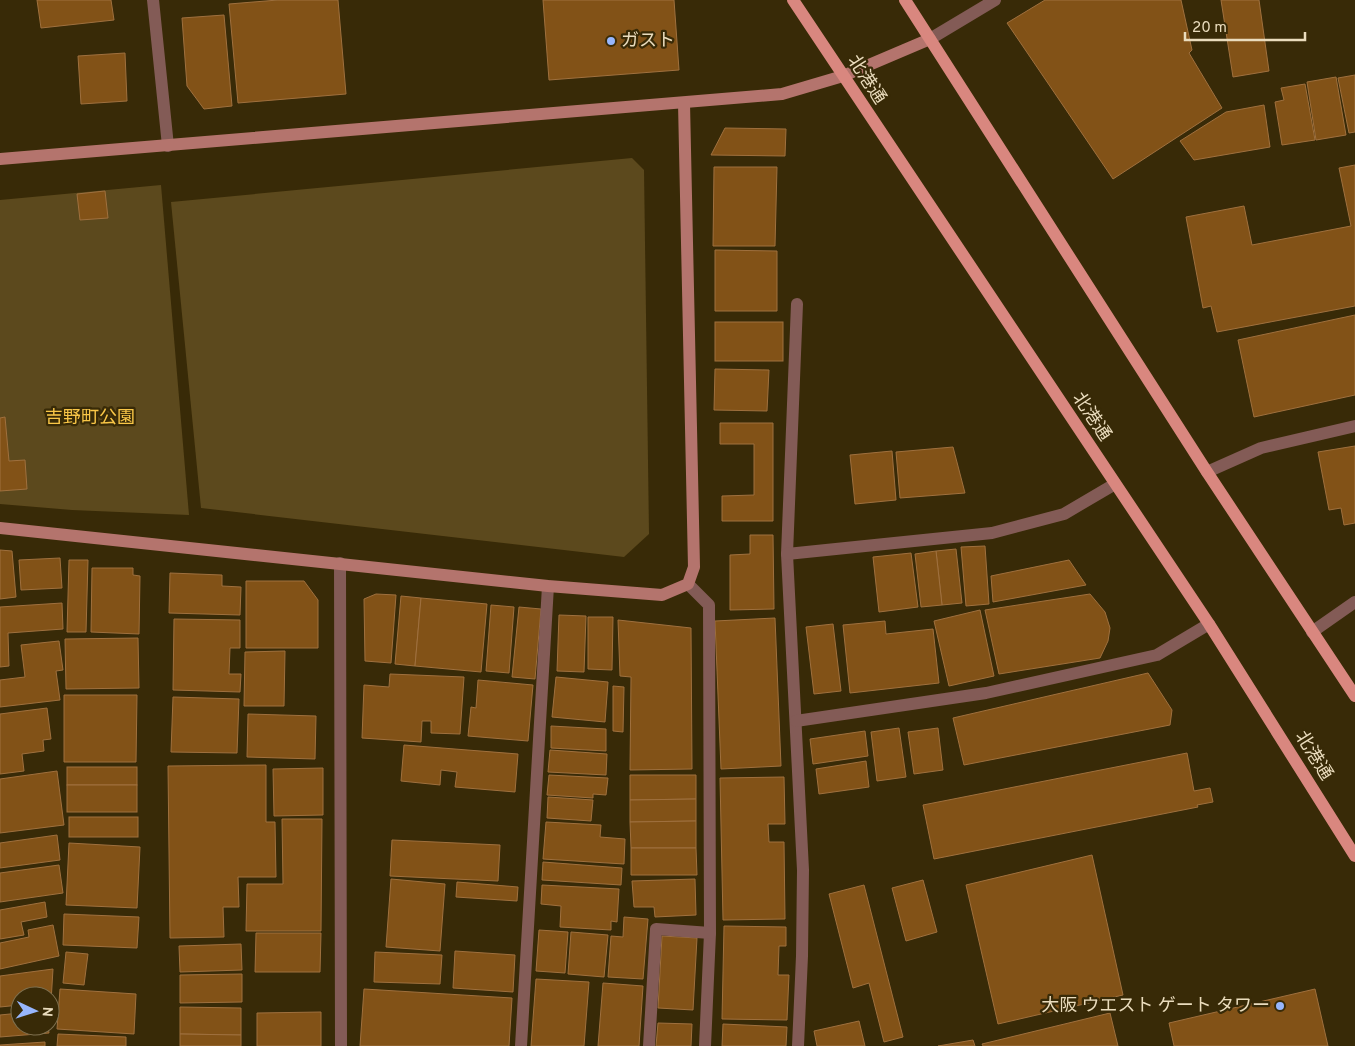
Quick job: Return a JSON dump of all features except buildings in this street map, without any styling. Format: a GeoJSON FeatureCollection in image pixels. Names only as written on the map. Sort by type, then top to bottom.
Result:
{"type":"FeatureCollection","features":[{"type":"Feature","properties":{"kind":"main road","name":"北港通"},"geometry":{"type":"LineString","coordinates":[[793,0],[1208,624],[1355,856]]}},
{"type":"Feature","properties":{"kind":"main road"},"geometry":{"type":"LineString","coordinates":[[905,0],[1207,472],[1355,696]]}},
{"type":"Feature","properties":{"kind":"street"},"geometry":{"type":"LineString","coordinates":[[153,0],[168,146]]}},
{"type":"Feature","properties":{"kind":"street"},"geometry":{"type":"LineString","coordinates":[[0,159],[782,94],[843,76],[930,39],[994,0]]}},
{"type":"Feature","properties":{"kind":"street"},"geometry":{"type":"LineString","coordinates":[[0,528],[548,586],[662,595],[688,584],[694,568],[684,103]]}},
{"type":"Feature","properties":{"kind":"street"},"geometry":{"type":"LineString","coordinates":[[797,304],[787,554],[803,870],[798,1046]]}},
{"type":"Feature","properties":{"kind":"street"},"geometry":{"type":"LineString","coordinates":[[1207,472],[1261,448],[1355,426]]}},
{"type":"Feature","properties":{"kind":"street"},"geometry":{"type":"LineString","coordinates":[[787,554],[992,533],[1064,514],[1115,484]]}},
{"type":"Feature","properties":{"kind":"street"},"geometry":{"type":"LineString","coordinates":[[340,563],[341,1046]]}},
{"type":"Feature","properties":{"kind":"street"},"geometry":{"type":"LineString","coordinates":[[688,584],[709,605],[710,933],[706,1046]]}},
{"type":"Feature","properties":{"kind":"street"},"geometry":{"type":"LineString","coordinates":[[521,1046],[548,586]]}},
{"type":"Feature","properties":{"kind":"street"},"geometry":{"type":"LineString","coordinates":[[1312,632],[1355,602]]}},
{"type":"Feature","properties":{"kind":"street"},"geometry":{"type":"LineString","coordinates":[[796,721],[986,693],[1157,655],[1208,624]]}},
{"type":"Feature","properties":{"kind":"street"},"geometry":{"type":"LineString","coordinates":[[649,1046],[656,929],[710,933]]}},
{"type":"Feature","properties":{"kind":"green space"},"geometry":{"type":"Polygon","coordinates":[[[632,158],[644,170],[649,534],[624,557],[201,508],[171,202],[632,158]]]}},
{"type":"Feature","properties":{"kind":"green space","name":"吉野町公園"},"geometry":{"type":"Polygon","coordinates":[[[161,185],[189,515],[72,510],[0,504],[0,200],[161,185]]]}},
{"type":"Feature","properties":{"kind":"place","name":"ガスト"},"geometry":{"type":"Point","coordinates":[611,41]}},
{"type":"Feature","properties":{"kind":"place","name":"大阪 ウエスト ゲート タワー"},"geometry":{"type":"Point","coordinates":[1280,1006]}}]}
